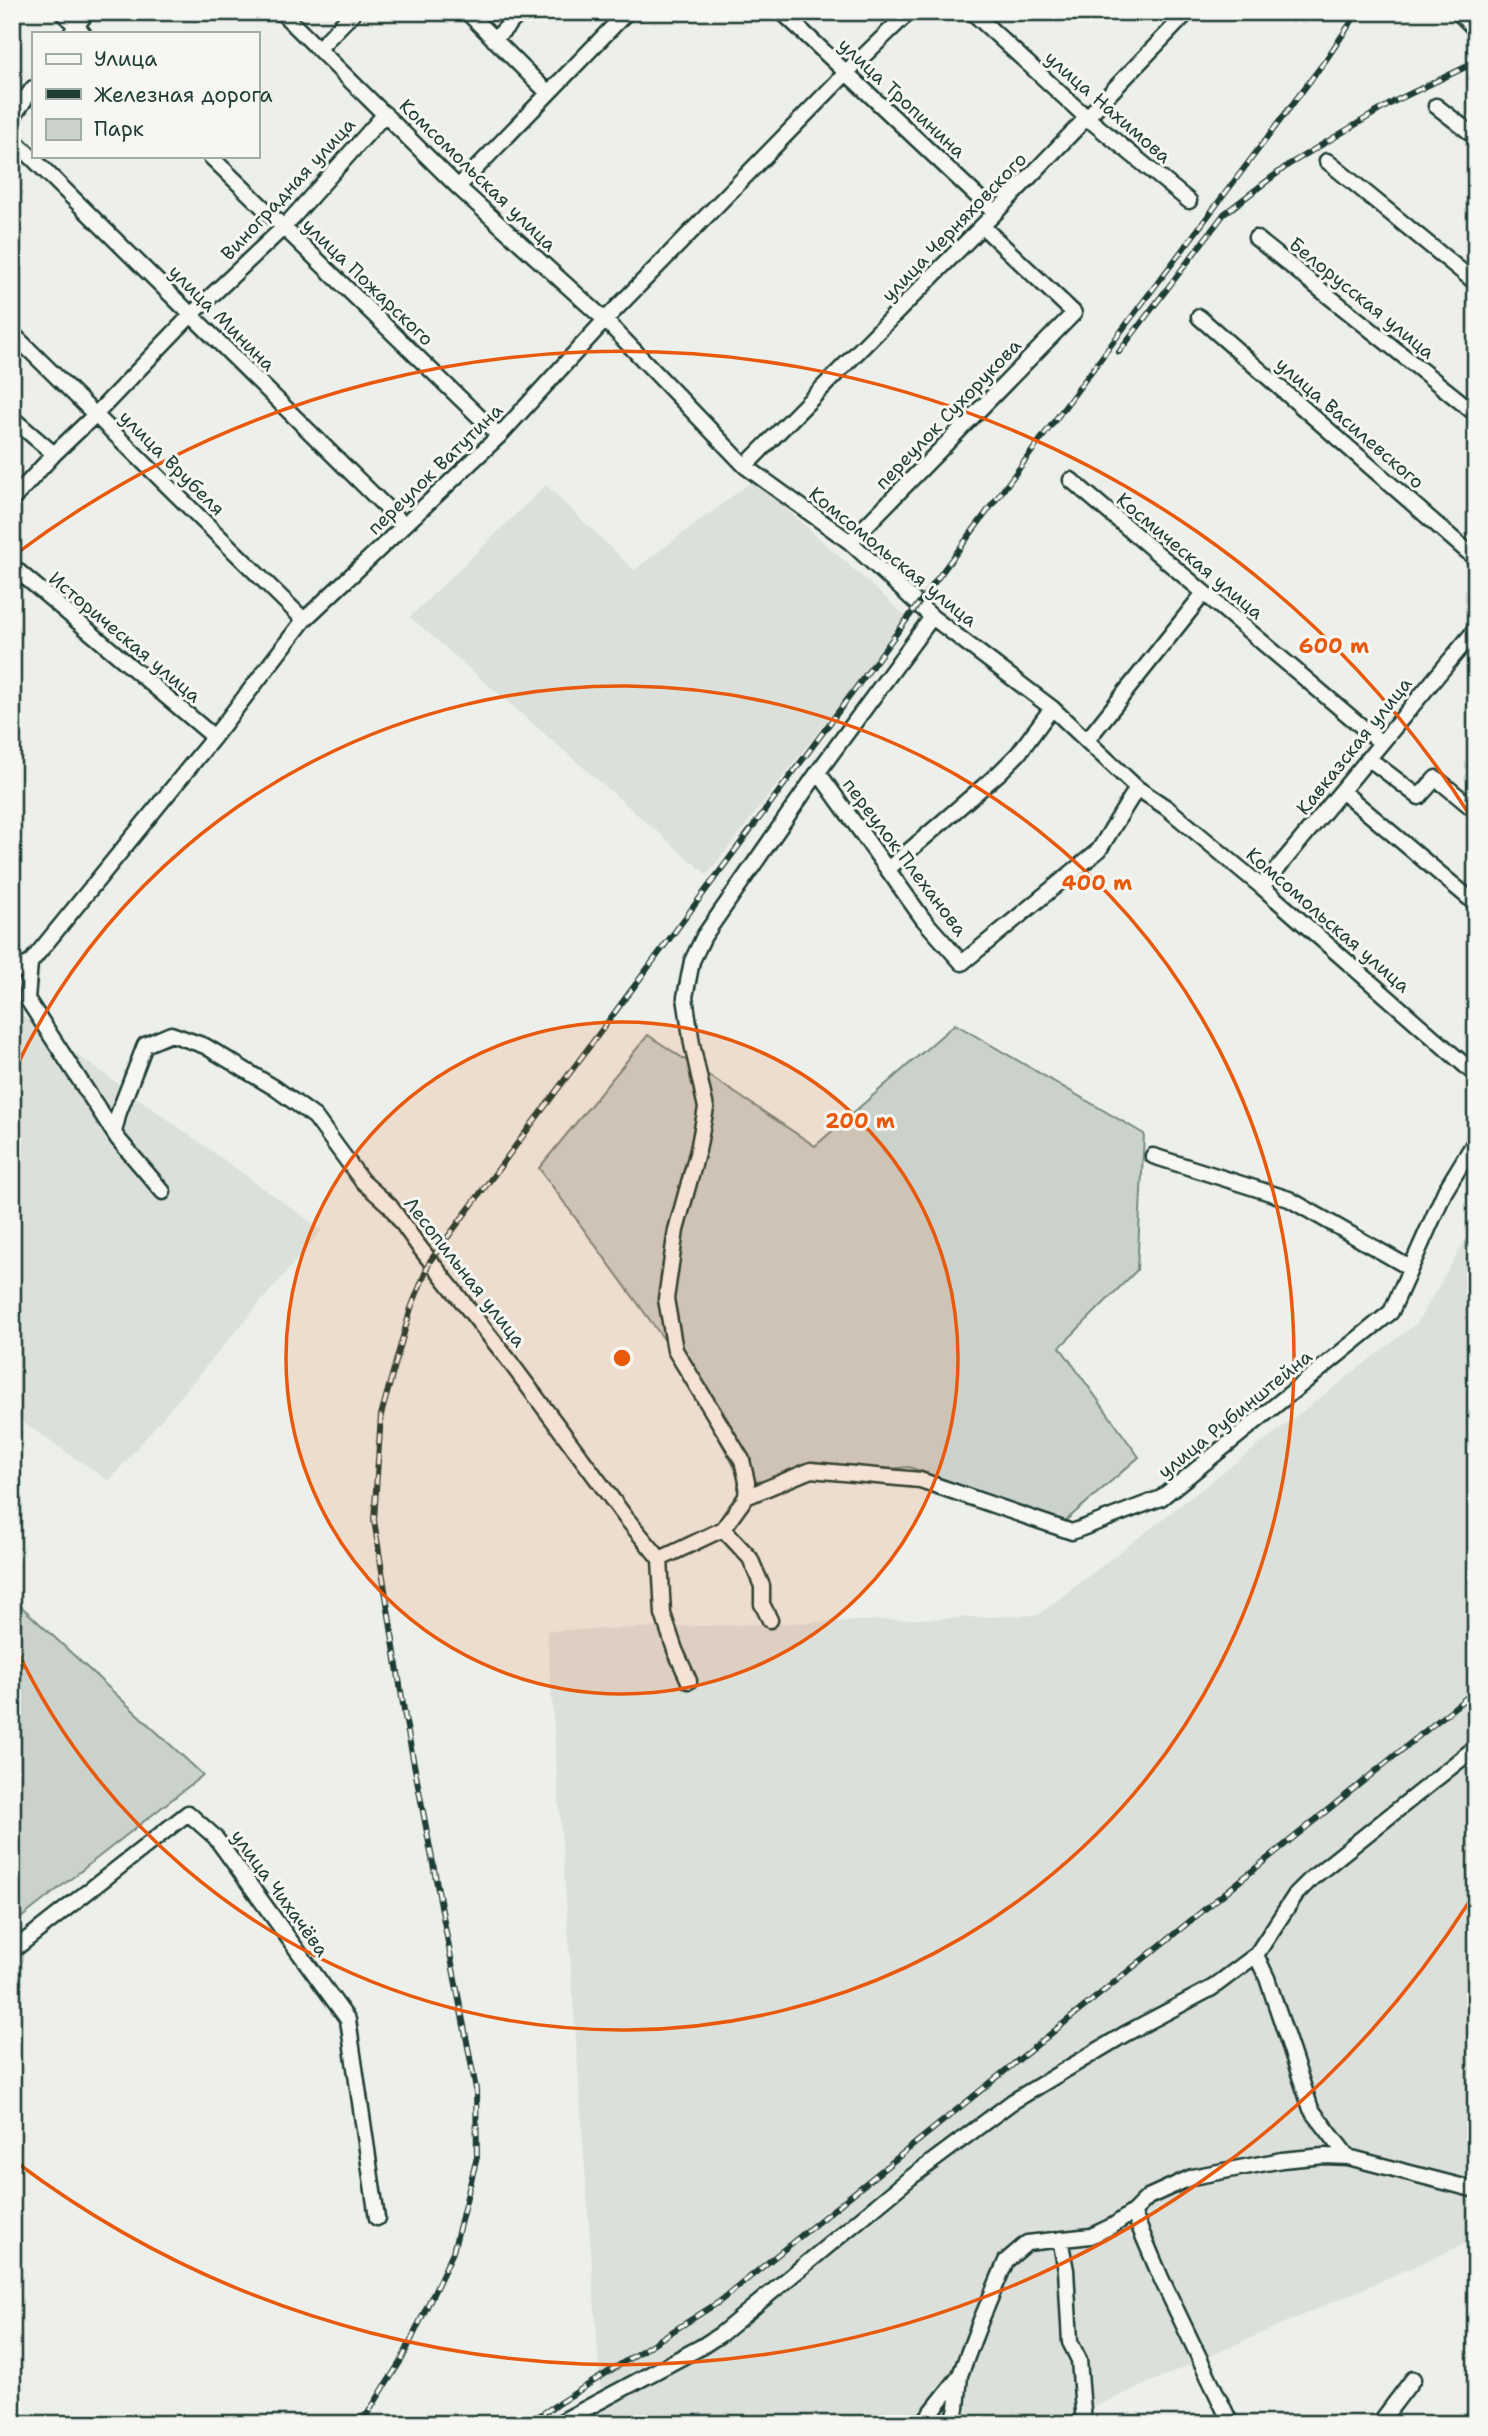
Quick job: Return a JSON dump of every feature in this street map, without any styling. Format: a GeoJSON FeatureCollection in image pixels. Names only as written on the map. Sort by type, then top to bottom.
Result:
{"type":"FeatureCollection","features":[{"type":"Feature","properties":{"kind":"street"},"geometry":{"type":"LineString","coordinates":[[62,12],[77,31],[87,12]]}},
{"type":"Feature","properties":{"kind":"street","name":"Комсомольская улица"},"geometry":{"type":"LineString","coordinates":[[281,12],[458,187],[605,320],[745,466],[850,542],[932,617],[1052,708],[1137,788],[1167,808],[1262,887],[1476,1075]]}},
{"type":"Feature","properties":{"kind":"street"},"geometry":{"type":"LineString","coordinates":[[318,49],[354,12]]}},
{"type":"Feature","properties":{"kind":"street"},"geometry":{"type":"LineString","coordinates":[[467,12],[548,93]]}},
{"type":"Feature","properties":{"kind":"street"},"geometry":{"type":"LineString","coordinates":[[494,40],[522,12]]}},
{"type":"Feature","properties":{"kind":"street"},"geometry":{"type":"LineString","coordinates":[[458,187],[627,12]]}},
{"type":"Feature","properties":{"kind":"street","name":"улица Тропинина"},"geometry":{"type":"LineString","coordinates":[[782,12],[995,213]]}},
{"type":"Feature","properties":{"kind":"street","name":"переулок Ватутина"},"geometry":{"type":"LineString","coordinates":[[12,973],[30,963],[214,737],[304,620],[499,436],[605,320],[909,12]]}},
{"type":"Feature","properties":{"kind":"street","name":"улица Нахимова"},"geometry":{"type":"LineString","coordinates":[[972,12],[1086,117],[1189,201]]}},
{"type":"Feature","properties":{"kind":"street","name":"улица Черняховского"},"geometry":{"type":"LineString","coordinates":[[745,466],[995,213],[1188,12]]}},
{"type":"Feature","properties":{"kind":"street"},"geometry":{"type":"LineString","coordinates":[[1458,12],[1476,30]]}},
{"type":"Feature","properties":{"kind":"street"},"geometry":{"type":"LineString","coordinates":[[12,118],[32,89]]}},
{"type":"Feature","properties":{"kind":"street"},"geometry":{"type":"LineString","coordinates":[[1436,106],[1476,138]]}},
{"type":"Feature","properties":{"kind":"street","name":"Виноградная улица"},"geometry":{"type":"LineString","coordinates":[[12,500],[192,314],[284,227],[385,114]]}},
{"type":"Feature","properties":{"kind":"street","name":"улица Минина"},"geometry":{"type":"LineString","coordinates":[[12,138],[32,158]]}},
{"type":"Feature","properties":{"kind":"street","name":"улица Минина"},"geometry":{"type":"LineString","coordinates":[[32,158],[404,525]]}},
{"type":"Feature","properties":{"kind":"street","name":"улица Пожарского"},"geometry":{"type":"LineString","coordinates":[[212,158],[499,436]]}},
{"type":"Feature","properties":{"kind":"street"},"geometry":{"type":"LineString","coordinates":[[1327,161],[1476,283]]}},
{"type":"Feature","properties":{"kind":"street","name":"переулок Сухорукова"},"geometry":{"type":"LineString","coordinates":[[850,542],[1074,313],[982,226]]}},
{"type":"Feature","properties":{"kind":"street","name":"Белорусская улица"},"geometry":{"type":"LineString","coordinates":[[1256,238],[1476,414]]}},
{"type":"Feature","properties":{"kind":"street","name":"улица Василевского"},"geometry":{"type":"LineString","coordinates":[[1199,317],[1476,559]]}},
{"type":"Feature","properties":{"kind":"street","name":"улица Врубеля"},"geometry":{"type":"LineString","coordinates":[[12,332],[304,620]]}},
{"type":"Feature","properties":{"kind":"street"},"geometry":{"type":"LineString","coordinates":[[12,418],[54,454]]}},
{"type":"Feature","properties":{"kind":"street","name":"Космическая улица"},"geometry":{"type":"LineString","coordinates":[[1071,480],[1380,743]]}},
{"type":"Feature","properties":{"kind":"street","name":"Историческая улица"},"geometry":{"type":"LineString","coordinates":[[12,566],[214,737]]}},
{"type":"Feature","properties":{"kind":"street"},"geometry":{"type":"LineString","coordinates":[[1088,740],[1204,593]]}},
{"type":"Feature","properties":{"kind":"street"},"geometry":{"type":"LineString","coordinates":[[689,1681],[663,1614],[660,1559],[723,1529],[746,1497],[747,1482],[742,1460],[675,1350],[666,1299],[676,1230],[698,1150],[706,1108],[685,998],[692,961],[704,936],[818,772],[932,617]]}},
{"type":"Feature","properties":{"kind":"street","name":"Кавказская улица"},"geometry":{"type":"LineString","coordinates":[[1262,887],[1476,629]]}},
{"type":"Feature","properties":{"kind":"street"},"geometry":{"type":"LineString","coordinates":[[888,869],[999,773],[1018,754],[1052,708]]}},
{"type":"Feature","properties":{"kind":"street"},"geometry":{"type":"LineString","coordinates":[[1368,758],[1419,797],[1436,778],[1476,811]]}},
{"type":"Feature","properties":{"kind":"street","name":"переулок Плеханова"},"geometry":{"type":"LineString","coordinates":[[818,772],[923,919],[962,963],[1099,850],[1137,788]]}},
{"type":"Feature","properties":{"kind":"street"},"geometry":{"type":"LineString","coordinates":[[1343,792],[1476,904]]}},
{"type":"Feature","properties":{"kind":"street"},"geometry":{"type":"LineString","coordinates":[[30,963],[27,999],[114,1132],[163,1192]]}},
{"type":"Feature","properties":{"kind":"street","name":"Лесопильная улица"},"geometry":{"type":"LineString","coordinates":[[114,1132],[145,1045],[171,1034],[205,1046],[275,1088],[315,1117],[362,1181],[390,1206],[416,1244],[507,1358],[626,1518],[660,1559]]}},
{"type":"Feature","properties":{"kind":"street","name":"улица Рубинштейна"},"geometry":{"type":"LineString","coordinates":[[746,1497],[811,1470],[920,1480],[1072,1532],[1161,1499],[1391,1312],[1445,1191],[1476,1140]]}},
{"type":"Feature","properties":{"kind":"street"},"geometry":{"type":"LineString","coordinates":[[1153,1156],[1289,1199],[1410,1268]]}},
{"type":"Feature","properties":{"kind":"street"},"geometry":{"type":"LineString","coordinates":[[723,1529],[750,1558],[762,1586],[762,1604],[770,1620]]}},
{"type":"Feature","properties":{"kind":"street"},"geometry":{"type":"LineString","coordinates":[[557,2424],[721,2334],[910,2178],[1012,2102],[1125,2034],[1212,1988],[1256,1955],[1296,1894],[1312,1878],[1476,1747]]}},
{"type":"Feature","properties":{"kind":"street","name":"улица Чихачёва"},"geometry":{"type":"LineString","coordinates":[[12,1951],[188,1813],[215,1837],[348,2020],[377,2218]]}},
{"type":"Feature","properties":{"kind":"street"},"geometry":{"type":"LineString","coordinates":[[1256,1955],[1267,1978],[1311,2109],[1348,2157]]}},
{"type":"Feature","properties":{"kind":"street"},"geometry":{"type":"LineString","coordinates":[[922,2424],[960,2375],[1006,2261],[1027,2243],[1091,2236],[1133,2213],[1148,2197],[1192,2177],[1324,2156],[1348,2157],[1476,2190]]}},
{"type":"Feature","properties":{"kind":"street"},"geometry":{"type":"LineString","coordinates":[[1133,2213],[1231,2424]]}},
{"type":"Feature","properties":{"kind":"street"},"geometry":{"type":"LineString","coordinates":[[1059,2239],[1066,2270],[1070,2342],[1079,2360],[1084,2424]]}},
{"type":"Feature","properties":{"kind":"street"},"geometry":{"type":"LineString","coordinates":[[952,2424],[957,2408],[960,2375]]}},
{"type":"Feature","properties":{"kind":"street"},"geometry":{"type":"LineString","coordinates":[[1380,2424],[1413,2379]]}},
{"type":"Feature","properties":{"kind":"shaded area"},"geometry":{"type":"Polygon","coordinates":[[[754,480],[907,617],[707,875],[410,617],[546,485],[634,570],[754,480]]]}},
{"type":"Feature","properties":{"kind":"shaded area"},"geometry":{"type":"Polygon","coordinates":[[[12,1008],[322,1230],[109,1481],[12,1415],[12,1008]]]}},
{"type":"Feature","properties":{"kind":"shaded area"},"geometry":{"type":"Polygon","coordinates":[[[1476,1222],[1476,2239],[1055,2424],[603,2424],[547,1631],[1038,1615],[1417,1323],[1476,1222]]]}},
{"type":"Feature","properties":{"kind":"green space"},"geometry":{"type":"Polygon","coordinates":[[[955,1024],[1144,1134],[1137,1270],[1060,1347],[1139,1457],[1064,1522],[909,1467],[743,1483],[671,1349],[539,1168],[648,1035],[815,1146],[955,1024]]]}},
{"type":"Feature","properties":{"kind":"green space"},"geometry":{"type":"Polygon","coordinates":[[[12,1598],[203,1775],[12,1925],[12,1598]]]}},
{"type":"Feature","properties":{"kind":"railway"},"geometry":{"type":"LineString","coordinates":[[354,2424],[368,2413],[402,2359],[453,2252],[477,2157],[476,2089],[405,1717],[374,1520],[381,1415],[411,1308],[430,1261],[1325,61],[1358,12]]}},
{"type":"Feature","properties":{"kind":"railway"},"geometry":{"type":"LineString","coordinates":[[1119,352],[1224,214],[1288,165],[1395,101],[1476,62]]}},
{"type":"Feature","properties":{"kind":"railway"},"geometry":{"type":"LineString","coordinates":[[526,2424],[719,2302],[1476,1690]]}}]}
